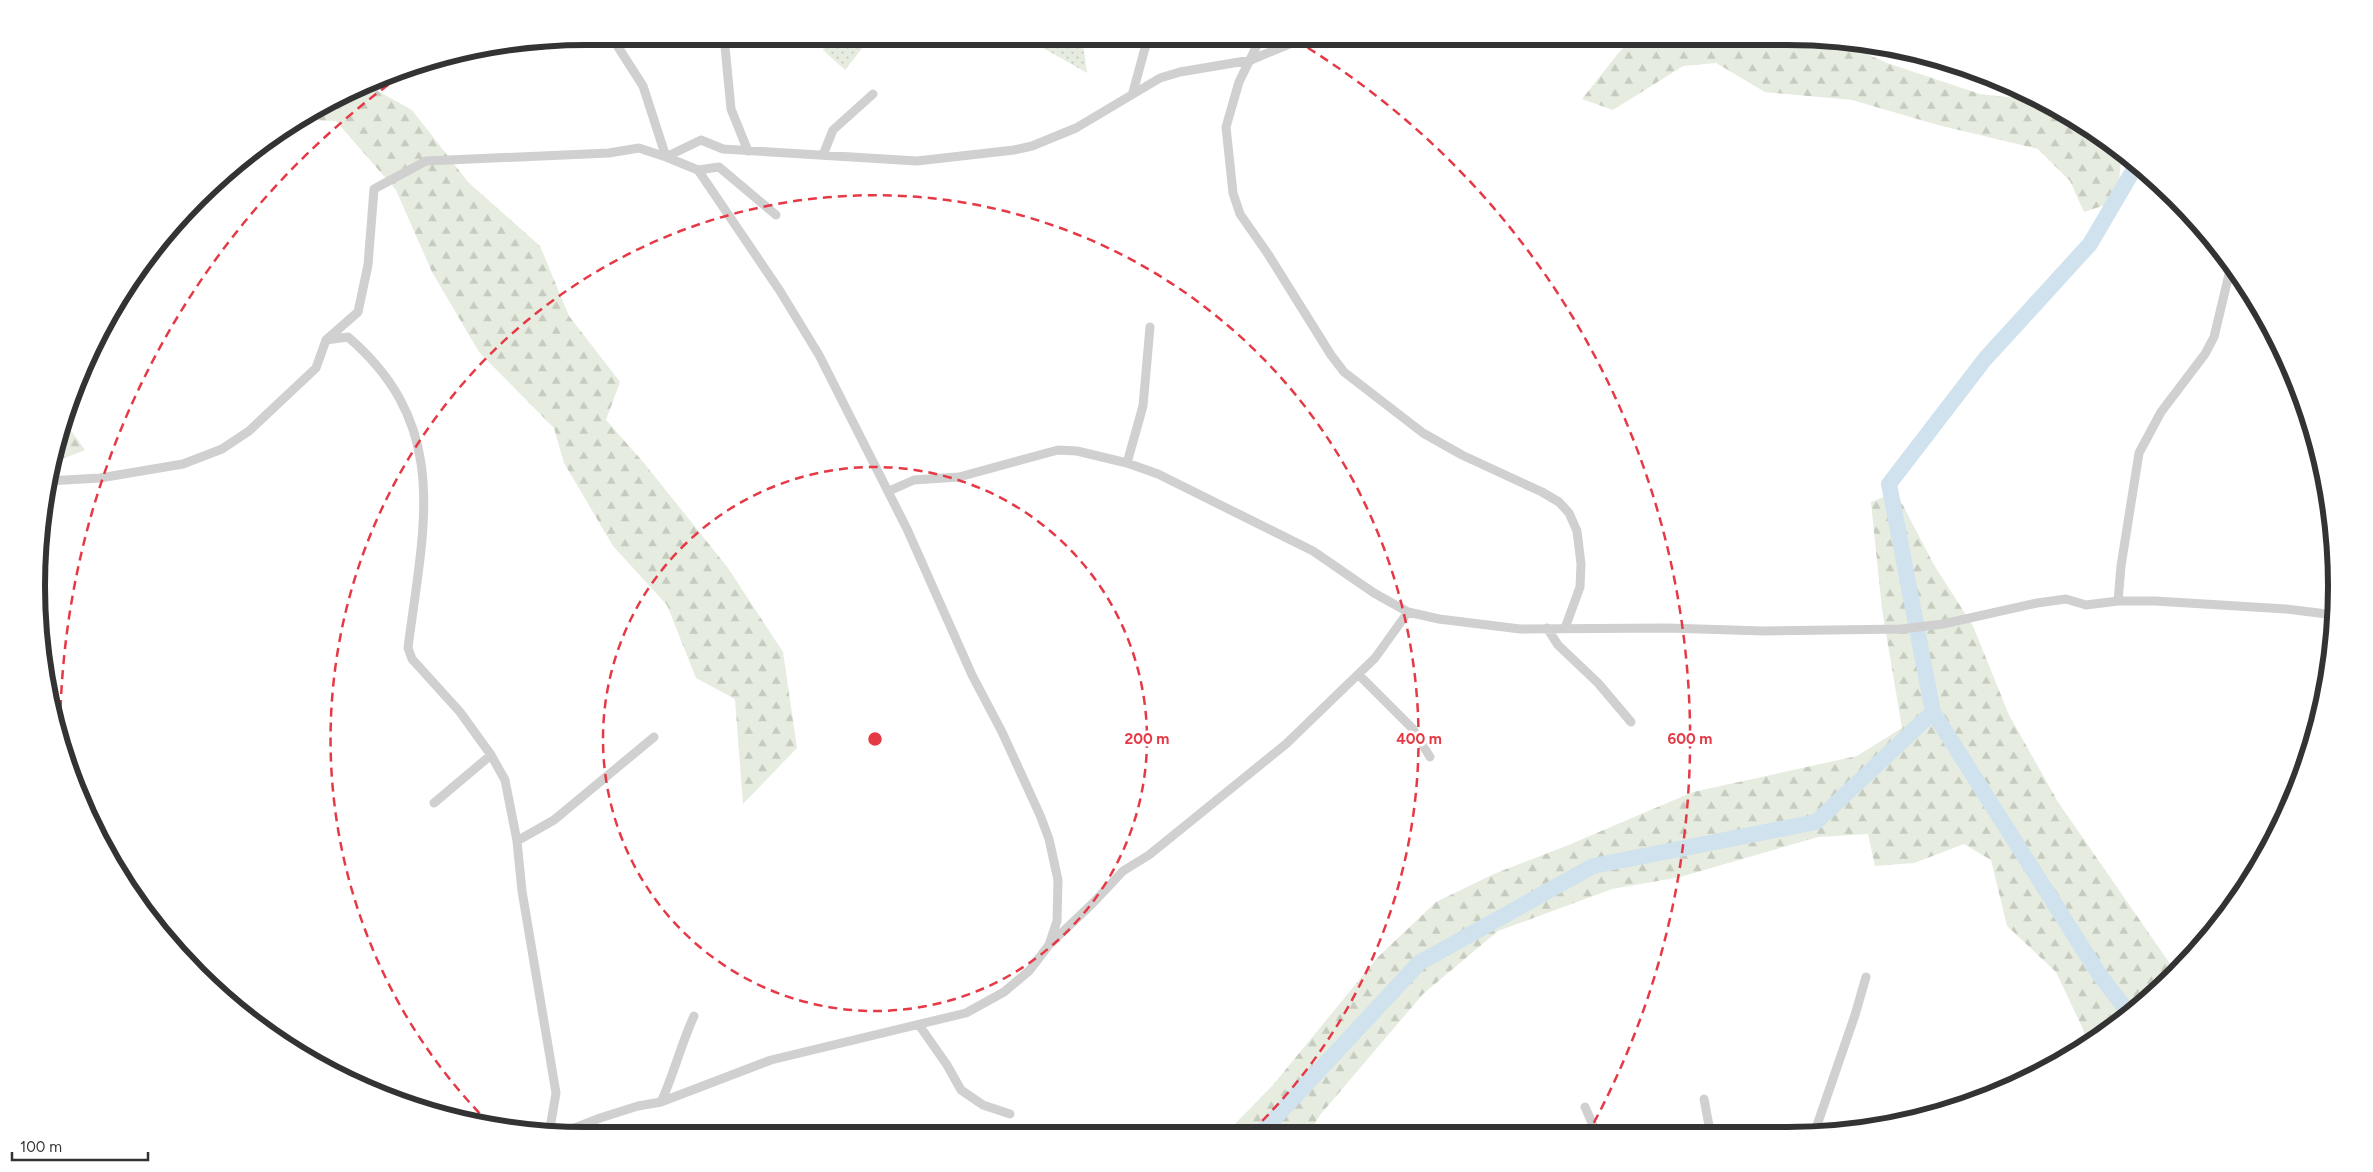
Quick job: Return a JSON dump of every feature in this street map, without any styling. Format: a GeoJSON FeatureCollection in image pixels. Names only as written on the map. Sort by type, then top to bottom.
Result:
{"type":"FeatureCollection","features":[{"type":"Feature","properties":{"kind":"street"},"geometry":{"type":"LineString","coordinates":[[618,45],[643,86],[666,157]]}},
{"type":"Feature","properties":{"kind":"street"},"geometry":{"type":"LineString","coordinates":[[725,45],[731,110],[748,151]]}},
{"type":"Feature","properties":{"kind":"street"},"geometry":{"type":"LineString","coordinates":[[1133,92],[1146,45]]}},
{"type":"Feature","properties":{"kind":"street"},"geometry":{"type":"LineString","coordinates":[[1258,45],[1239,82],[1226,127],[1233,194],[1240,214],[1268,254],[1330,355],[1344,372],[1423,433],[1469,459],[1542,492],[1559,502],[1569,513],[1577,531],[1581,572],[1580,587],[1565,628]]}},
{"type":"Feature","properties":{"kind":"street"},"geometry":{"type":"LineString","coordinates":[[666,157],[702,140],[723,149],[917,161],[1014,150],[1032,146],[1076,128],[1133,92],[1160,78],[1180,72],[1251,60],[1287,45]]}},
{"type":"Feature","properties":{"kind":"street"},"geometry":{"type":"LineString","coordinates":[[823,155],[833,130],[873,94]]}},
{"type":"Feature","properties":{"kind":"street"},"geometry":{"type":"LineString","coordinates":[[55,481],[100,478],[164,469],[222,449],[249,431],[316,368],[326,340],[358,312],[368,265],[374,189],[426,161],[609,153],[639,148],[698,170],[719,167],[776,215]]}},
{"type":"Feature","properties":{"kind":"street"},"geometry":{"type":"LineString","coordinates":[[698,170],[800,322],[819,355],[931,578],[972,675],[1028,788],[1049,838],[1058,880],[1057,921],[1049,945]]}},
{"type":"Feature","properties":{"kind":"street"},"geometry":{"type":"LineString","coordinates":[[2118,601],[2139,453],[2161,412],[2205,354],[2214,337],[2229,274]]}},
{"type":"Feature","properties":{"kind":"street"},"geometry":{"type":"LineString","coordinates":[[1126,463],[1143,406],[1150,327]]}},
{"type":"Feature","properties":{"kind":"street"},"geometry":{"type":"LineString","coordinates":[[326,340],[348,337],[366,352],[391,382],[410,418],[421,457],[424,481],[418,578],[408,648],[412,659],[460,712],[491,755],[505,780],[517,841],[522,891],[556,1093],[550,1126]]}},
{"type":"Feature","properties":{"kind":"street"},"geometry":{"type":"LineString","coordinates":[[888,490],[914,480],[959,477],[1058,450],[1068,449],[1126,463],[1158,474],[1313,551],[1374,592],[1408,612],[1439,619],[1520,629],[1565,628],[1598,630],[1667,628],[1764,632],[1902,629],[1944,624],[2037,603],[2066,599],[2086,605],[2118,601],[2236,605],[2327,614]]}},
{"type":"Feature","properties":{"kind":"street"},"geometry":{"type":"LineString","coordinates":[[579,1127],[610,1115],[661,1102],[771,1060],[826,1045],[919,1026],[966,1013],[1004,992],[1029,971],[1049,945],[1123,871],[1149,855],[1223,797],[1286,744],[1375,658],[1408,612]]}},
{"type":"Feature","properties":{"kind":"street"},"geometry":{"type":"LineString","coordinates":[[1547,628],[1558,645],[1598,683],[1631,722]]}},
{"type":"Feature","properties":{"kind":"street"},"geometry":{"type":"LineString","coordinates":[[1358,675],[1413,728],[1430,757]]}},
{"type":"Feature","properties":{"kind":"street"},"geometry":{"type":"LineString","coordinates":[[517,841],[554,820],[654,737]]}},
{"type":"Feature","properties":{"kind":"street"},"geometry":{"type":"LineString","coordinates":[[434,804],[491,755]]}},
{"type":"Feature","properties":{"kind":"street"},"geometry":{"type":"LineString","coordinates":[[1817,1126],[1866,977]]}},
{"type":"Feature","properties":{"kind":"street"},"geometry":{"type":"LineString","coordinates":[[661,1102],[672,1077],[681,1044],[694,1016]]}},
{"type":"Feature","properties":{"kind":"street"},"geometry":{"type":"LineString","coordinates":[[919,1026],[948,1065],[961,1090],[971,1099],[983,1105],[1010,1114]]}},
{"type":"Feature","properties":{"kind":"street"},"geometry":{"type":"LineString","coordinates":[[1704,1099],[1709,1127]]}},
{"type":"Feature","properties":{"kind":"street"},"geometry":{"type":"LineString","coordinates":[[1585,1107],[1594,1127]]}},
{"type":"Feature","properties":{"kind":"green space"},"geometry":{"type":"Polygon","coordinates":[[[825,45],[865,45],[845,70],[823,50],[825,45]]]}},
{"type":"Feature","properties":{"kind":"green space"},"geometry":{"type":"Polygon","coordinates":[[[1038,45],[1083,45],[1087,73],[1038,45]]]}},
{"type":"Feature","properties":{"kind":"green space"},"geometry":{"type":"Polygon","coordinates":[[[1627,45],[1787,45],[1857,50],[1887,63],[1980,94],[2021,99],[2058,117],[2088,136],[2121,161],[2117,201],[2084,212],[2070,181],[2038,149],[1938,125],[1852,100],[1765,92],[1716,63],[1683,66],[1613,110],[1582,99],[1627,45]]]}},
{"type":"Feature","properties":{"kind":"green space"},"geometry":{"type":"Polygon","coordinates":[[[373,89],[412,110],[468,182],[540,246],[569,316],[620,382],[606,420],[644,463],[728,568],[783,652],[797,748],[743,804],[735,699],[696,678],[667,605],[613,546],[564,463],[554,428],[479,352],[432,272],[396,190],[336,121],[311,120],[373,89]]]}},
{"type":"Feature","properties":{"kind":"green space"},"geometry":{"type":"Polygon","coordinates":[[[69,428],[85,450],[60,460],[69,428]]]}},
{"type":"Feature","properties":{"kind":"green space"},"geometry":{"type":"Polygon","coordinates":[[[1896,492],[1934,565],[1973,626],[2009,715],[2058,802],[2172,967],[2170,969],[2144,993],[2085,1038],[2083,1029],[2056,972],[2007,926],[1991,860],[1964,844],[1914,863],[1875,866],[1868,834],[1818,837],[1680,877],[1612,889],[1498,931],[1423,994],[1320,1115],[1313,1127],[1232,1127],[1273,1085],[1378,957],[1436,902],[1496,873],[1566,846],[1693,792],[1857,756],[1902,728],[1882,609],[1871,502],[1896,492]]]}},
{"type":"Feature","properties":{"kind":"waterway"},"geometry":{"type":"LineString","coordinates":[[2125,1008],[2099,974],[1933,712],[1889,484],[1985,359],[2090,244],[2133,170]]}},
{"type":"Feature","properties":{"kind":"waterway"},"geometry":{"type":"LineString","coordinates":[[1267,1127],[1419,963],[1593,866],[1816,822],[1933,712]]}}]}
